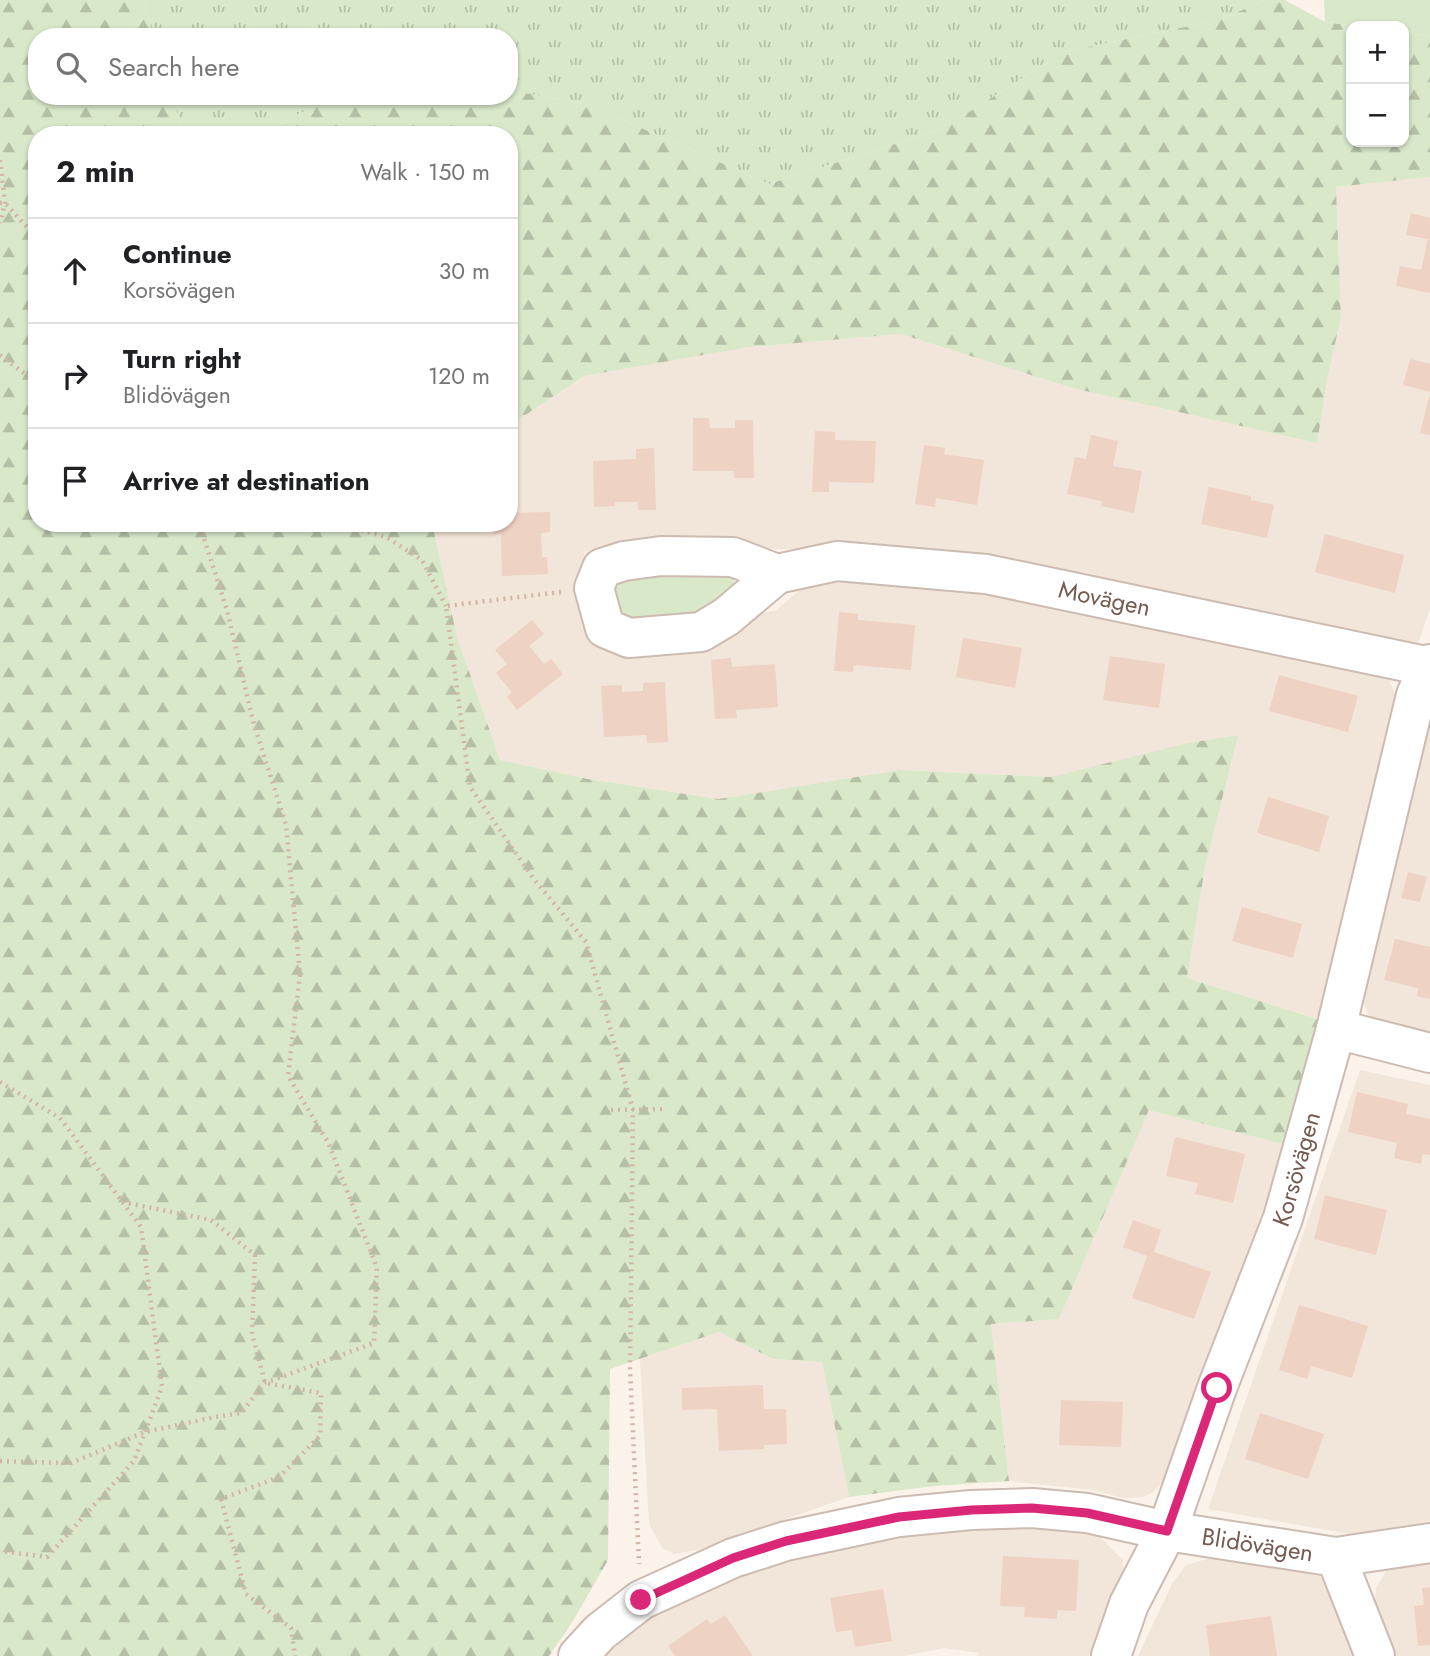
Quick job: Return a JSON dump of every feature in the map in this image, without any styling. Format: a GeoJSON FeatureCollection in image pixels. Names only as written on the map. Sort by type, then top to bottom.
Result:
{"type":"FeatureCollection","features":[{"type":"Feature","properties":{"kind":"street"},"geometry":{"type":"LineString","coordinates":[[594,588],[602,568],[624,561],[661,556],[733,557],[777,574]]}},
{"type":"Feature","properties":{"kind":"street","name":"Movägen"},"geometry":{"type":"LineString","coordinates":[[594,588],[605,628],[629,638],[701,632],[726,617],[777,574],[837,561],[986,574],[1430,666]]}},
{"type":"Feature","properties":{"kind":"street","name":"Korsövägen"},"geometry":{"type":"LineString","coordinates":[[1111,1656],[1129,1604],[1167,1531],[1217,1388],[1283,1218],[1336,1029],[1416,695],[1430,666]]}},
{"type":"Feature","properties":{"kind":"street"},"geometry":{"type":"LineString","coordinates":[[1336,1029],[1430,1053]]}},
{"type":"Feature","properties":{"kind":"street","name":"Blidövägen"},"geometry":{"type":"LineString","coordinates":[[578,1656],[600,1632],[641,1600],[733,1558],[786,1541],[899,1517],[971,1510],[1032,1508],[1087,1513],[1167,1531],[1336,1556],[1430,1543]]}},
{"type":"Feature","properties":{"kind":"street"},"geometry":{"type":"LineString","coordinates":[[1336,1556],[1375,1656]]}},
{"type":"Feature","properties":{"kind":"path"},"geometry":{"type":"LineString","coordinates":[[0,160],[0,223]]}},
{"type":"Feature","properties":{"kind":"path"},"geometry":{"type":"LineString","coordinates":[[2,203],[28,229]]}},
{"type":"Feature","properties":{"kind":"path"},"geometry":{"type":"LineString","coordinates":[[0,355],[28,376]]}},
{"type":"Feature","properties":{"kind":"path"},"geometry":{"type":"LineString","coordinates":[[0,1461],[71,1463],[145,1432],[241,1413],[265,1383],[374,1343],[377,1268],[328,1142],[288,1076],[300,974],[286,825],[253,721],[227,610],[202,532]]}},
{"type":"Feature","properties":{"kind":"path"},"geometry":{"type":"LineString","coordinates":[[367,532],[386,537],[422,560],[446,606],[470,787],[533,877],[586,942],[633,1110],[630,1368],[641,1600]]}},
{"type":"Feature","properties":{"kind":"path"},"geometry":{"type":"LineString","coordinates":[[446,606],[594,588]]}},
{"type":"Feature","properties":{"kind":"path"},"geometry":{"type":"LineString","coordinates":[[0,1082],[60,1118],[141,1227],[162,1387],[134,1461],[47,1556],[0,1551]]}},
{"type":"Feature","properties":{"kind":"path"},"geometry":{"type":"LineString","coordinates":[[611,1110],[667,1109]]}},
{"type":"Feature","properties":{"kind":"path"},"geometry":{"type":"LineString","coordinates":[[122,1202],[211,1220],[255,1255],[252,1334],[265,1383]]}},
{"type":"Feature","properties":{"kind":"path"},"geometry":{"type":"LineString","coordinates":[[265,1383],[321,1393],[320,1436],[279,1478],[221,1499],[246,1594],[291,1628],[295,1656]]}},
{"type":"Feature","properties":{"kind":"shaded area"},"geometry":{"type":"Polygon","coordinates":[[[1430,177],[1430,609],[1419,641],[1408,654],[934,554],[749,548],[655,540],[584,552],[588,631],[775,611],[808,583],[835,570],[946,586],[1375,669],[1388,678],[1399,702],[1320,1020],[1187,978],[1205,867],[1237,735],[1183,744],[1051,777],[899,770],[718,799],[588,779],[500,760],[457,637],[434,532],[518,532],[518,420],[584,376],[749,347],[901,334],[1072,388],[1317,443],[1341,317],[1336,187],[1430,177]]]}},
{"type":"Feature","properties":{"kind":"shaded area"},"geometry":{"type":"Polygon","coordinates":[[[1430,709],[1430,1035],[1389,1024],[1368,1015],[1360,993],[1430,709]]]}},
{"type":"Feature","properties":{"kind":"shaded area"},"geometry":{"type":"Polygon","coordinates":[[[1360,1070],[1430,1085],[1430,1521],[1350,1534],[1208,1509],[1360,1070]]]}},
{"type":"Feature","properties":{"kind":"shaded area"},"geometry":{"type":"Polygon","coordinates":[[[1149,1109],[1288,1145],[1217,1342],[1165,1480],[1152,1493],[1142,1497],[1123,1498],[1092,1490],[1009,1481],[991,1324],[1059,1319],[1149,1109]]]}},
{"type":"Feature","properties":{"kind":"shaded area"},"geometry":{"type":"Polygon","coordinates":[[[719,1332],[773,1359],[822,1362],[849,1497],[698,1550],[674,1554],[662,1548],[649,1524],[640,1359],[719,1332]]]}},
{"type":"Feature","properties":{"kind":"shaded area"},"geometry":{"type":"Polygon","coordinates":[[[1040,1522],[1098,1535],[1123,1560],[1125,1592],[1099,1656],[977,1656],[979,1653],[944,1648],[904,1656],[602,1656],[614,1641],[687,1595],[806,1549],[912,1527],[1040,1522]]]}},
{"type":"Feature","properties":{"kind":"shaded area"},"geometry":{"type":"Polygon","coordinates":[[[1430,1556],[1430,1656],[1390,1656],[1374,1613],[1376,1588],[1386,1571],[1402,1560],[1430,1556]]]}},
{"type":"Feature","properties":{"kind":"shaded area"},"geometry":{"type":"Polygon","coordinates":[[[1207,1559],[1250,1559],[1321,1577],[1360,1656],[1138,1656],[1172,1584],[1186,1565],[1207,1559]]]}},
{"type":"Feature","properties":{"kind":"green space"},"geometry":{"type":"Polygon","coordinates":[[[0,0],[143,0],[151,28],[28,28],[28,105],[175,105],[181,126],[28,126],[28,532],[434,532],[457,637],[500,760],[588,779],[718,799],[899,770],[1051,777],[1183,744],[1238,735],[1205,867],[1187,978],[1320,1020],[1288,1145],[1149,1110],[1059,1319],[991,1324],[1009,1481],[934,1486],[849,1497],[822,1362],[773,1359],[719,1332],[610,1369],[608,1560],[573,1621],[549,1656],[0,1656],[0,0]]]}},
{"type":"Feature","properties":{"kind":"green space"},"geometry":{"type":"Polygon","coordinates":[[[143,0],[1265,0],[1219,20],[1064,52],[942,129],[769,184],[589,105],[518,92],[518,28],[151,28],[143,0]]]}},
{"type":"Feature","properties":{"kind":"green space"},"geometry":{"type":"Polygon","coordinates":[[[1265,0],[1285,0],[1325,22],[1346,25],[1346,147],[1409,147],[1409,34],[1430,36],[1430,177],[1336,187],[1341,317],[1317,443],[1072,388],[901,334],[749,347],[584,376],[518,420],[518,126],[277,126],[316,105],[518,105],[518,92],[589,105],[769,184],[942,129],[1064,52],[1219,20],[1265,0]]]}},
{"type":"Feature","properties":{"kind":"green space"},"geometry":{"type":"Polygon","coordinates":[[[1324,0],[1430,0],[1430,36],[1409,34],[1409,21],[1346,21],[1346,25],[1325,22],[1324,0]]]}},
{"type":"Feature","properties":{"kind":"green space"},"geometry":{"type":"Polygon","coordinates":[[[175,105],[316,105],[277,126],[181,126],[175,105]]]}},
{"type":"Feature","properties":{"kind":"green space"},"geometry":{"type":"Polygon","coordinates":[[[611,573],[733,576],[735,587],[701,620],[625,624],[607,584],[611,573]]]}},
{"type":"Feature","properties":{"kind":"building"},"geometry":{"type":"Polygon","coordinates":[[[1411,213],[1430,218],[1430,293],[1396,286],[1400,266],[1421,270],[1428,239],[1406,235],[1411,213]]]}},
{"type":"Feature","properties":{"kind":"building"},"geometry":{"type":"Polygon","coordinates":[[[1410,359],[1430,364],[1430,392],[1403,385],[1410,359]]]}},
{"type":"Feature","properties":{"kind":"building"},"geometry":{"type":"Polygon","coordinates":[[[1430,397],[1430,435],[1420,433],[1430,397]]]}},
{"type":"Feature","properties":{"kind":"building"},"geometry":{"type":"Polygon","coordinates":[[[693,418],[709,418],[710,428],[735,428],[735,420],[753,420],[754,478],[734,478],[734,471],[693,471],[693,418]]]}},
{"type":"Feature","properties":{"kind":"building"},"geometry":{"type":"Polygon","coordinates":[[[815,431],[835,432],[835,440],[876,441],[874,483],[829,482],[829,492],[812,492],[815,431]]]}},
{"type":"Feature","properties":{"kind":"building"},"geometry":{"type":"Polygon","coordinates":[[[1091,435],[1118,441],[1113,466],[1142,471],[1134,513],[1101,506],[1102,501],[1067,494],[1075,457],[1086,459],[1091,435]]]}},
{"type":"Feature","properties":{"kind":"building"},"geometry":{"type":"Polygon","coordinates":[[[924,445],[945,448],[944,454],[984,460],[977,505],[936,498],[935,507],[915,504],[924,445]]]}},
{"type":"Feature","properties":{"kind":"building"},"geometry":{"type":"Polygon","coordinates":[[[654,448],[656,510],[638,510],[638,502],[615,502],[615,506],[594,507],[593,461],[636,459],[636,449],[654,448]]]}},
{"type":"Feature","properties":{"kind":"building"},"geometry":{"type":"Polygon","coordinates":[[[1209,487],[1251,496],[1251,500],[1274,505],[1267,538],[1201,524],[1209,487]]]}},
{"type":"Feature","properties":{"kind":"building"},"geometry":{"type":"Polygon","coordinates":[[[550,512],[550,532],[541,533],[542,557],[547,557],[548,574],[502,576],[501,534],[493,532],[518,532],[518,513],[550,512]]]}},
{"type":"Feature","properties":{"kind":"building"},"geometry":{"type":"Polygon","coordinates":[[[1325,534],[1404,555],[1395,593],[1315,572],[1325,534]]]}},
{"type":"Feature","properties":{"kind":"building"},"geometry":{"type":"Polygon","coordinates":[[[839,612],[858,614],[858,620],[915,625],[911,670],[854,665],[853,672],[834,671],[839,612]]]}},
{"type":"Feature","properties":{"kind":"building"},"geometry":{"type":"Polygon","coordinates":[[[532,620],[544,634],[529,646],[544,664],[551,659],[563,674],[517,710],[507,697],[512,692],[496,673],[507,664],[495,650],[532,620]]]}},
{"type":"Feature","properties":{"kind":"building"},"geometry":{"type":"Polygon","coordinates":[[[963,638],[1022,648],[1015,688],[956,677],[963,638]]]}},
{"type":"Feature","properties":{"kind":"building"},"geometry":{"type":"Polygon","coordinates":[[[1110,656],[1165,664],[1159,708],[1103,700],[1110,656]]]}},
{"type":"Feature","properties":{"kind":"building"},"geometry":{"type":"Polygon","coordinates":[[[731,658],[732,667],[775,664],[778,707],[736,710],[737,718],[715,719],[711,660],[731,658]]]}},
{"type":"Feature","properties":{"kind":"building"},"geometry":{"type":"Polygon","coordinates":[[[1279,675],[1358,696],[1348,732],[1269,711],[1279,675]]]}},
{"type":"Feature","properties":{"kind":"building"},"geometry":{"type":"Polygon","coordinates":[[[665,682],[668,742],[647,743],[646,735],[604,737],[601,686],[622,685],[622,692],[643,691],[643,683],[665,682]]]}},
{"type":"Feature","properties":{"kind":"building"},"geometry":{"type":"Polygon","coordinates":[[[1268,797],[1329,816],[1319,852],[1257,833],[1268,797]]]}},
{"type":"Feature","properties":{"kind":"building"},"geometry":{"type":"Polygon","coordinates":[[[1408,872],[1427,877],[1420,902],[1401,898],[1408,872]]]}},
{"type":"Feature","properties":{"kind":"building"},"geometry":{"type":"Polygon","coordinates":[[[1242,907],[1302,924],[1293,958],[1232,941],[1242,907]]]}},
{"type":"Feature","properties":{"kind":"building"},"geometry":{"type":"Polygon","coordinates":[[[1395,939],[1430,947],[1430,999],[1417,996],[1418,988],[1384,980],[1395,939]]]}},
{"type":"Feature","properties":{"kind":"building"},"geometry":{"type":"Polygon","coordinates":[[[1357,1092],[1408,1104],[1406,1114],[1430,1119],[1430,1155],[1423,1154],[1421,1164],[1394,1158],[1397,1143],[1348,1132],[1357,1092]]]}},
{"type":"Feature","properties":{"kind":"building"},"geometry":{"type":"Polygon","coordinates":[[[1175,1137],[1245,1154],[1233,1203],[1195,1194],[1198,1183],[1166,1176],[1175,1137]]]}},
{"type":"Feature","properties":{"kind":"building"},"geometry":{"type":"Polygon","coordinates":[[[1325,1195],[1387,1210],[1376,1255],[1314,1239],[1325,1195]]]}},
{"type":"Feature","properties":{"kind":"building"},"geometry":{"type":"Polygon","coordinates":[[[1133,1220],[1161,1230],[1154,1252],[1211,1272],[1194,1319],[1132,1298],[1147,1256],[1123,1247],[1133,1220]]]}},
{"type":"Feature","properties":{"kind":"building"},"geometry":{"type":"Polygon","coordinates":[[[1299,1305],[1368,1326],[1352,1378],[1311,1366],[1307,1379],[1279,1370],[1299,1305]]]}},
{"type":"Feature","properties":{"kind":"building"},"geometry":{"type":"Polygon","coordinates":[[[763,1385],[764,1409],[786,1409],[787,1444],[764,1445],[764,1449],[719,1451],[717,1409],[682,1410],[682,1388],[763,1385]]]}},
{"type":"Feature","properties":{"kind":"building"},"geometry":{"type":"Polygon","coordinates":[[[1061,1400],[1123,1402],[1121,1447],[1059,1445],[1061,1400]]]}},
{"type":"Feature","properties":{"kind":"building"},"geometry":{"type":"Polygon","coordinates":[[[1260,1413],[1324,1434],[1308,1479],[1245,1459],[1260,1413]]]}},
{"type":"Feature","properties":{"kind":"building"},"geometry":{"type":"Polygon","coordinates":[[[1003,1556],[1079,1560],[1076,1611],[1057,1610],[1057,1619],[1024,1617],[1025,1607],[1000,1606],[1003,1556]]]}},
{"type":"Feature","properties":{"kind":"building"},"geometry":{"type":"Polygon","coordinates":[[[1430,1587],[1430,1645],[1418,1646],[1414,1606],[1424,1605],[1422,1588],[1430,1587]]]}},
{"type":"Feature","properties":{"kind":"building"},"geometry":{"type":"Polygon","coordinates":[[[883,1589],[892,1641],[855,1647],[852,1630],[836,1632],[830,1598],[883,1589]]]}},
{"type":"Feature","properties":{"kind":"building"},"geometry":{"type":"Polygon","coordinates":[[[725,1615],[753,1656],[675,1656],[668,1646],[707,1619],[711,1624],[725,1615]]]}},
{"type":"Feature","properties":{"kind":"building"},"geometry":{"type":"Polygon","coordinates":[[[1271,1616],[1277,1656],[1210,1656],[1206,1625],[1271,1616]]]}},
{"type":"Feature","properties":{"kind":"route"},"geometry":{"type":"LineString","coordinates":[[641,1600],[733,1558],[786,1541],[899,1517],[971,1510],[1032,1508],[1087,1513],[1167,1531],[1217,1388]]}}]}
